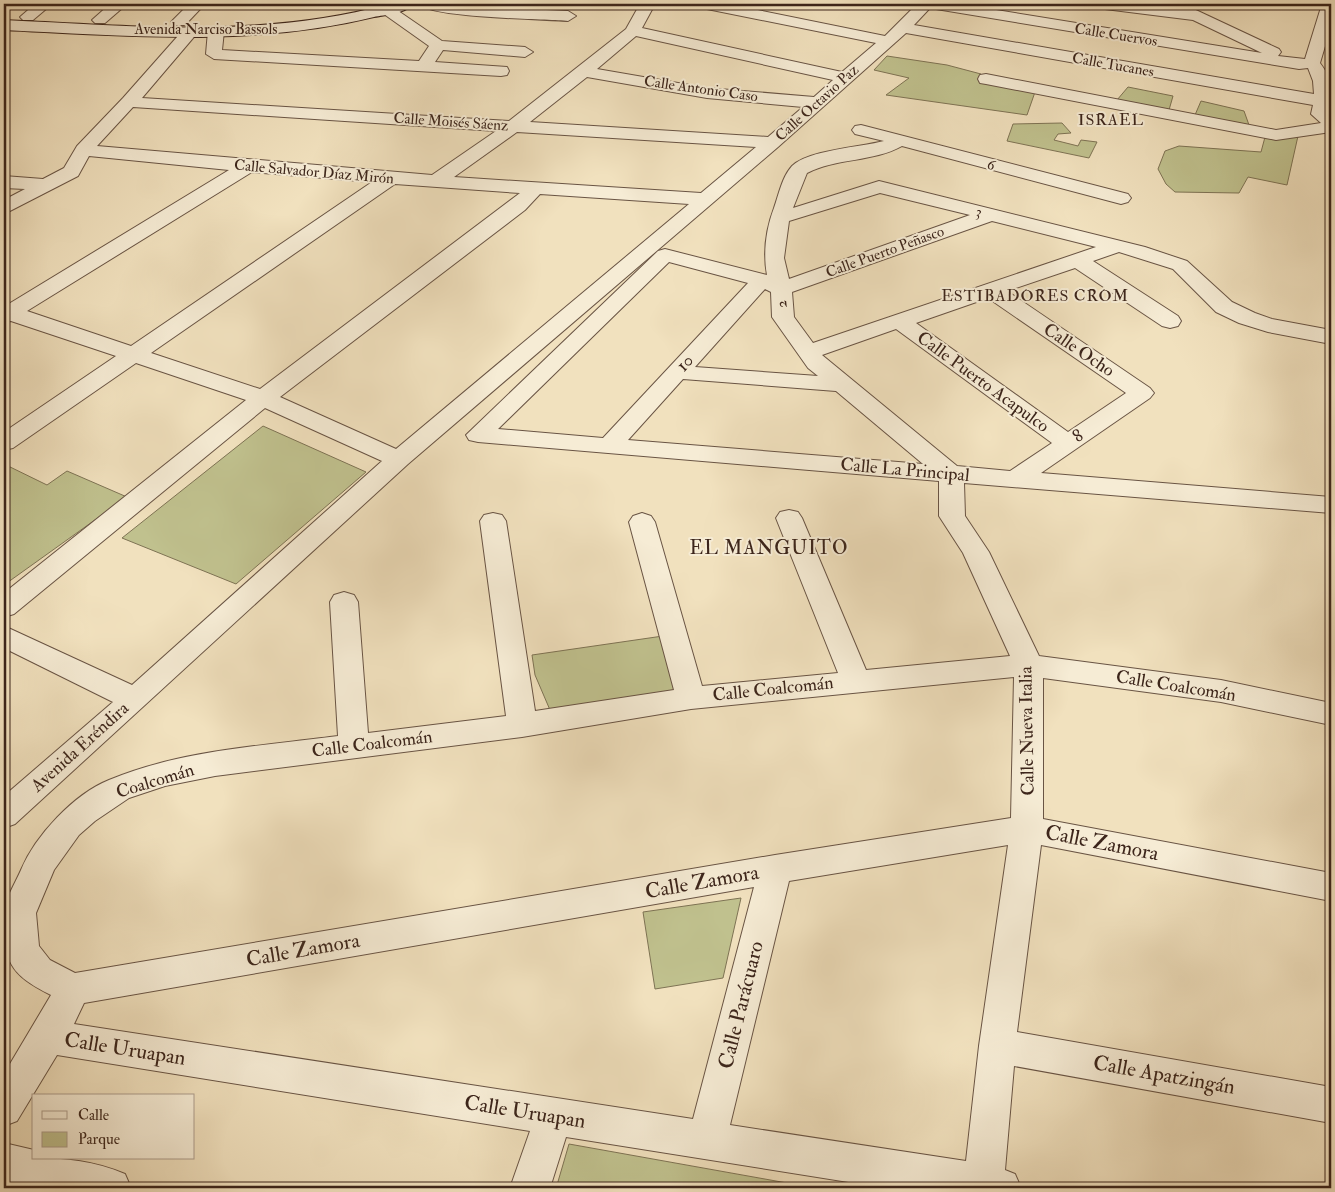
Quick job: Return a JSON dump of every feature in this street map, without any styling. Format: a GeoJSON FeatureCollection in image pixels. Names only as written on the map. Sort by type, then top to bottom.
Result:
{"type":"FeatureCollection","features":[{"type":"Feature","properties":{"kind":"street"},"geometry":{"type":"LineString","coordinates":[[28,17],[44,4]]}},
{"type":"Feature","properties":{"kind":"street"},"geometry":{"type":"LineString","coordinates":[[100,20],[119,4]]}},
{"type":"Feature","properties":{"kind":"street"},"geometry":{"type":"LineString","coordinates":[[4,208],[71,172],[83,150],[129,102],[185,26],[196,4]]}},
{"type":"Feature","properties":{"kind":"street","name":"Avenida Narciso Bassols"},"geometry":{"type":"LineString","coordinates":[[4,24],[185,26],[294,19],[370,4]]}},
{"type":"Feature","properties":{"kind":"street","name":"Avenida Narciso Bassols"},"geometry":{"type":"LineString","coordinates":[[4,16],[185,26],[216,32],[287,29],[367,15],[405,4]]}},
{"type":"Feature","properties":{"kind":"street"},"geometry":{"type":"LineString","coordinates":[[428,4],[445,9],[568,16]]}},
{"type":"Feature","properties":{"kind":"street"},"geometry":{"type":"LineString","coordinates":[[436,181],[586,72],[633,31],[647,4]]}},
{"type":"Feature","properties":{"kind":"street"},"geometry":{"type":"LineString","coordinates":[[707,4],[888,41]]}},
{"type":"Feature","properties":{"kind":"street","name":"Calle Octavio Paz"},"geometry":{"type":"LineString","coordinates":[[398,460],[818,103],[903,28],[922,4]]}},
{"type":"Feature","properties":{"kind":"street","name":"Calle Cuervos"},"geometry":{"type":"LineString","coordinates":[[922,4],[1306,64]]}},
{"type":"Feature","properties":{"kind":"street"},"geometry":{"type":"LineString","coordinates":[[1105,4],[1202,17]]}},
{"type":"Feature","properties":{"kind":"street"},"geometry":{"type":"LineString","coordinates":[[1172,4],[1319,71],[1322,80],[1320,114],[1331,122]]}},
{"type":"Feature","properties":{"kind":"street"},"geometry":{"type":"LineString","coordinates":[[1306,64],[1330,4]]}},
{"type":"Feature","properties":{"kind":"street"},"geometry":{"type":"LineString","coordinates":[[1108,34],[1124,7]]}},
{"type":"Feature","properties":{"kind":"street"},"geometry":{"type":"LineString","coordinates":[[386,9],[438,45],[525,52]]}},
{"type":"Feature","properties":{"kind":"street","name":"Calle Tucanes"},"geometry":{"type":"LineString","coordinates":[[903,28],[1322,101]]}},
{"type":"Feature","properties":{"kind":"street"},"geometry":{"type":"LineString","coordinates":[[633,31],[845,78]]}},
{"type":"Feature","properties":{"kind":"street"},"geometry":{"type":"LineString","coordinates":[[216,32],[214,54],[500,71]]}},
{"type":"Feature","properties":{"kind":"street"},"geometry":{"type":"LineString","coordinates":[[424,66],[438,45]]}},
{"type":"Feature","properties":{"kind":"street"},"geometry":{"type":"LineString","coordinates":[[465,69],[484,49]]}},
{"type":"Feature","properties":{"kind":"street","name":"Calle Antonio Caso"},"geometry":{"type":"LineString","coordinates":[[586,72],[706,93],[818,103]]}},
{"type":"Feature","properties":{"kind":"street"},"geometry":{"type":"LineString","coordinates":[[986,79],[1276,135],[1331,127]]}},
{"type":"Feature","properties":{"kind":"street","name":"Calle Moisés Sáenz"},"geometry":{"type":"LineString","coordinates":[[129,102],[772,143]]}},
{"type":"Feature","properties":{"kind":"street","name":"6"},"geometry":{"type":"LineString","coordinates":[[861,130],[1121,198]]}},
{"type":"Feature","properties":{"kind":"street","name":"2"},"geometry":{"type":"LineString","coordinates":[[898,141],[889,146],[816,161],[800,169],[793,179],[780,218],[771,284],[783,317],[816,363],[950,474]]}},
{"type":"Feature","properties":{"kind":"street","name":"Calle Salvador Díaz Mirón"},"geometry":{"type":"LineString","coordinates":[[83,150],[247,167],[535,189],[706,199]]}},
{"type":"Feature","properties":{"kind":"street"},"geometry":{"type":"LineString","coordinates":[[5,313],[247,167]]}},
{"type":"Feature","properties":{"kind":"street"},"geometry":{"type":"LineString","coordinates":[[4,443],[391,178]]}},
{"type":"Feature","properties":{"kind":"street"},"geometry":{"type":"LineString","coordinates":[[4,182],[45,186]]}},
{"type":"Feature","properties":{"kind":"street","name":"3"},"geometry":{"type":"LineString","coordinates":[[780,218],[880,187],[1118,246],[1180,265],[1224,307],[1247,318],[1268,325],[1331,337]]}},
{"type":"Feature","properties":{"kind":"street"},"geometry":{"type":"LineString","coordinates":[[4,607],[263,398],[518,206],[535,189]]}},
{"type":"Feature","properties":{"kind":"street","name":"Calle Puerto Peñasco"},"geometry":{"type":"LineString","coordinates":[[771,284],[989,215]]}},
{"type":"Feature","properties":{"kind":"street"},"geometry":{"type":"LineString","coordinates":[[809,352],[1118,246]]}},
{"type":"Feature","properties":{"kind":"street","name":"Calle La Principal"},"geometry":{"type":"LineString","coordinates":[[771,284],[665,255],[478,435],[1331,505]]}},
{"type":"Feature","properties":{"kind":"street"},"geometry":{"type":"LineString","coordinates":[[1077,260],[1170,322]]}},
{"type":"Feature","properties":{"kind":"street","name":"10"},"geometry":{"type":"LineString","coordinates":[[609,446],[677,372],[771,284]]}},
{"type":"Feature","properties":{"kind":"street","name":"Calle Ocho"},"geometry":{"type":"LineString","coordinates":[[991,290],[1142,393]]}},
{"type":"Feature","properties":{"kind":"street"},"geometry":{"type":"LineString","coordinates":[[5,313],[263,398],[398,460]]}},
{"type":"Feature","properties":{"kind":"street","name":"Calle Puerto Acapulco"},"geometry":{"type":"LineString","coordinates":[[899,321],[1068,443]]}},
{"type":"Feature","properties":{"kind":"street"},"geometry":{"type":"LineString","coordinates":[[677,372],[843,385]]}},
{"type":"Feature","properties":{"kind":"street","name":"8"},"geometry":{"type":"LineString","coordinates":[[1015,479],[1142,393]]}},
{"type":"Feature","properties":{"kind":"street","name":"Avenida Eréndira"},"geometry":{"type":"LineString","coordinates":[[4,815],[152,684],[398,460]]}},
{"type":"Feature","properties":{"kind":"street","name":"Calle Nueva Italia"},"geometry":{"type":"LineString","coordinates":[[950,474],[952,516],[976,552],[1029,665],[1027,829],[997,1046],[993,1186]]}},
{"type":"Feature","properties":{"kind":"street"},"geometry":{"type":"LineString","coordinates":[[788,518],[856,681]]}},
{"type":"Feature","properties":{"kind":"street"},"geometry":{"type":"LineString","coordinates":[[493,521],[522,725]]}},
{"type":"Feature","properties":{"kind":"street"},"geometry":{"type":"LineString","coordinates":[[642,522],[691,698]]}},
{"type":"Feature","properties":{"kind":"street"},"geometry":{"type":"LineString","coordinates":[[344,602],[354,746]]}},
{"type":"Feature","properties":{"kind":"street"},"geometry":{"type":"LineString","coordinates":[[4,636],[134,699]]}},
{"type":"Feature","properties":{"kind":"street","name":"Calle Coalcomán"},"geometry":{"type":"LineString","coordinates":[[215,764],[522,725],[691,698],[1029,665],[1220,691],[1331,714]]}},
{"type":"Feature","properties":{"kind":"street","name":"Coalcomán"},"geometry":{"type":"LineString","coordinates":[[73,989],[38,971],[22,951],[19,914],[40,863],[68,826],[118,789],[165,774],[215,764]]}},
{"type":"Feature","properties":{"kind":"street","name":"Calle Zamora"},"geometry":{"type":"LineString","coordinates":[[73,989],[775,869],[1027,829],[1331,887]]}},
{"type":"Feature","properties":{"kind":"street","name":"Calle Parácuaro"},"geometry":{"type":"LineString","coordinates":[[707,1140],[775,869]]}},
{"type":"Feature","properties":{"kind":"street"},"geometry":{"type":"LineString","coordinates":[[4,1108],[48,1036],[73,989]]}},
{"type":"Feature","properties":{"kind":"street","name":"Calle Uruapan"},"geometry":{"type":"LineString","coordinates":[[48,1036],[993,1186]]}},
{"type":"Feature","properties":{"kind":"street","name":"Calle Apatzingán"},"geometry":{"type":"LineString","coordinates":[[997,1046],[1331,1104]]}},
{"type":"Feature","properties":{"kind":"street"},"geometry":{"type":"LineString","coordinates":[[530,1188],[554,1116]]}},
{"type":"Feature","properties":{"kind":"street"},"geometry":{"type":"LineString","coordinates":[[4,1162],[111,1188]]}},
{"type":"Feature","properties":{"kind":"green space"},"geometry":{"type":"Polygon","coordinates":[[[887,56],[947,65],[981,74],[978,80],[1035,92],[1027,115],[886,95],[909,78],[874,70],[887,56]]]}},
{"type":"Feature","properties":{"kind":"green space"},"geometry":{"type":"Polygon","coordinates":[[[1128,87],[1173,96],[1169,110],[1117,100],[1128,87]]]}},
{"type":"Feature","properties":{"kind":"green space"},"geometry":{"type":"Polygon","coordinates":[[[1201,101],[1244,111],[1249,125],[1195,115],[1201,101]]]}},
{"type":"Feature","properties":{"kind":"green space"},"geometry":{"type":"Polygon","coordinates":[[[1062,123],[1071,133],[1058,134],[1054,140],[1078,146],[1081,140],[1097,142],[1089,158],[1007,141],[1013,124],[1062,123]]]}},
{"type":"Feature","properties":{"kind":"green space"},"geometry":{"type":"Polygon","coordinates":[[[1298,136],[1287,185],[1248,177],[1239,193],[1175,192],[1166,184],[1158,169],[1165,151],[1179,146],[1261,152],[1265,137],[1298,136]]]}},
{"type":"Feature","properties":{"kind":"green space"},"geometry":{"type":"Polygon","coordinates":[[[263,426],[366,472],[236,584],[122,538],[263,426]]]}},
{"type":"Feature","properties":{"kind":"green space"},"geometry":{"type":"Polygon","coordinates":[[[4,464],[47,485],[67,471],[127,497],[4,585],[4,464]]]}},
{"type":"Feature","properties":{"kind":"green space"},"geometry":{"type":"Polygon","coordinates":[[[663,636],[682,696],[550,710],[535,675],[532,655],[663,636]]]}},
{"type":"Feature","properties":{"kind":"green space"},"geometry":{"type":"Polygon","coordinates":[[[741,898],[723,978],[655,989],[643,912],[741,898]]]}},
{"type":"Feature","properties":{"kind":"green space"},"geometry":{"type":"Polygon","coordinates":[[[569,1144],[815,1188],[571,1188],[557,1185],[569,1144]]]}},
{"type":"Feature","properties":{"kind":"district","name":"ISRAEL"},"geometry":{"type":"Point","coordinates":[1111,120]}},
{"type":"Feature","properties":{"kind":"district","name":"ESTIBADORES CROM"},"geometry":{"type":"Point","coordinates":[1035,296]}},
{"type":"Feature","properties":{"kind":"district","name":"EL MANGUITO"},"geometry":{"type":"Point","coordinates":[769,548]}}]}
